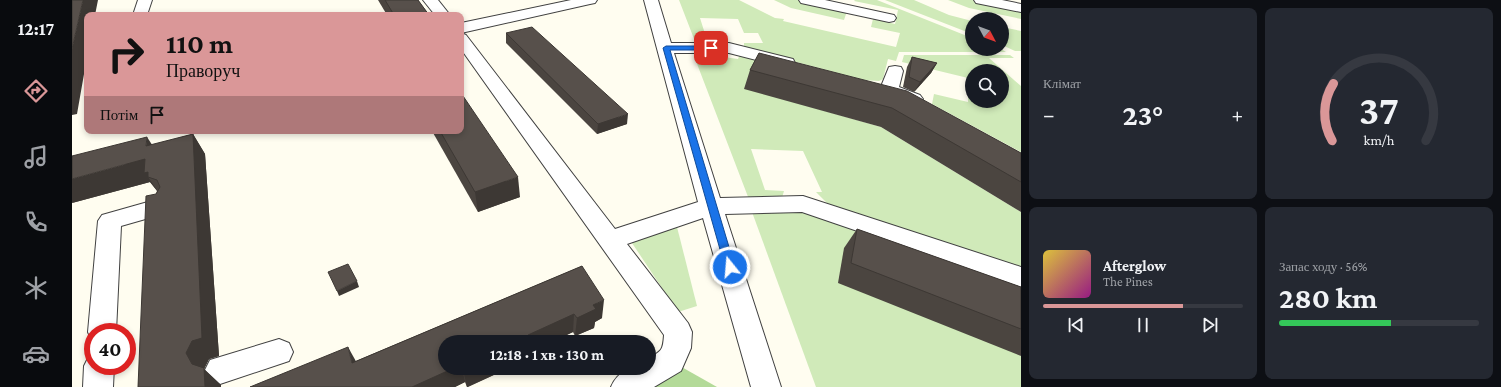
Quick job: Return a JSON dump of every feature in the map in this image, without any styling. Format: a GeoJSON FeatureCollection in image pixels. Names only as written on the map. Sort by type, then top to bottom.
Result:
{"type":"FeatureCollection","features":[{"type":"Feature","properties":{"kind":"street"},"geometry":{"type":"LineString","coordinates":[[141,12],[145,0]]}},
{"type":"Feature","properties":{"kind":"street"},"geometry":{"type":"LineString","coordinates":[[430,0],[440,12]]}},
{"type":"Feature","properties":{"kind":"street"},"geometry":{"type":"LineString","coordinates":[[464,27],[590,0]]}},
{"type":"Feature","properties":{"kind":"street"},"geometry":{"type":"LineString","coordinates":[[651,0],[766,387]]}},
{"type":"Feature","properties":{"kind":"street"},"geometry":{"type":"LineString","coordinates":[[806,0],[889,18]]}},
{"type":"Feature","properties":{"kind":"street"},"geometry":{"type":"LineString","coordinates":[[981,0],[1021,8]]}},
{"type":"Feature","properties":{"kind":"street"},"geometry":{"type":"LineString","coordinates":[[464,42],[678,332],[677,348],[671,361],[626,387]]}},
{"type":"Feature","properties":{"kind":"street"},"geometry":{"type":"LineString","coordinates":[[666,48],[729,48],[802,66]]}},
{"type":"Feature","properties":{"kind":"street"},"geometry":{"type":"LineString","coordinates":[[886,82],[930,108]]}},
{"type":"Feature","properties":{"kind":"street"},"geometry":{"type":"LineString","coordinates":[[610,240],[682,215],[712,207],[803,204],[1021,278]]}},
{"type":"Feature","properties":{"kind":"street"},"geometry":{"type":"LineString","coordinates":[[103,323],[110,222],[162,206]]}},
{"type":"Feature","properties":{"kind":"street"},"geometry":{"type":"LineString","coordinates":[[220,370],[279,352]]}},
{"type":"Feature","properties":{"kind":"street"},"geometry":{"type":"LineString","coordinates":[[98,387],[99,375]]}},
{"type":"Feature","properties":{"kind":"green space"},"geometry":{"type":"Polygon","coordinates":[[[679,0],[739,0],[775,18],[784,19],[783,21],[896,47],[900,33],[871,27],[873,19],[895,24],[898,10],[854,1],[877,0],[965,35],[965,52],[899,52],[896,61],[888,59],[883,79],[879,81],[864,80],[747,49],[744,47],[744,43],[763,43],[758,33],[744,33],[738,19],[700,18],[707,40],[722,41],[719,44],[696,44],[679,0]]]}},
{"type":"Feature","properties":{"kind":"green space"},"geometry":{"type":"Polygon","coordinates":[[[774,0],[799,0],[847,11],[844,20],[791,8],[774,0]]]}},
{"type":"Feature","properties":{"kind":"green space"},"geometry":{"type":"Polygon","coordinates":[[[885,0],[914,0],[949,15],[965,19],[965,31],[885,0]]]}},
{"type":"Feature","properties":{"kind":"green space"},"geometry":{"type":"Polygon","coordinates":[[[948,0],[972,0],[1021,10],[1021,19],[1009,16],[1009,12],[988,12],[969,8],[948,0]]]}},
{"type":"Feature","properties":{"kind":"green space"},"geometry":{"type":"Polygon","coordinates":[[[1009,28],[1021,31],[1021,51],[1015,51],[1009,48],[1009,28]]]}},
{"type":"Feature","properties":{"kind":"green space"},"geometry":{"type":"Polygon","coordinates":[[[740,54],[827,77],[744,88],[881,127],[1021,212],[1021,272],[840,211],[827,203],[816,192],[822,192],[803,151],[751,149],[765,190],[784,191],[781,201],[750,202],[694,56],[716,56],[738,59],[740,54]]]}},
{"type":"Feature","properties":{"kind":"green space"},"geometry":{"type":"Polygon","coordinates":[[[904,55],[1010,55],[1014,58],[989,58],[996,64],[965,64],[965,77],[902,62],[904,55]]]}},
{"type":"Feature","properties":{"kind":"green space"},"geometry":{"type":"Polygon","coordinates":[[[1009,76],[1021,86],[1021,152],[932,104],[934,94],[965,101],[965,108],[1009,108],[1009,76]]]}},
{"type":"Feature","properties":{"kind":"green space"},"geometry":{"type":"Polygon","coordinates":[[[802,211],[863,231],[1021,356],[1021,387],[816,387],[752,212],[802,211]]]}},
{"type":"Feature","properties":{"kind":"green space"},"geometry":{"type":"Polygon","coordinates":[[[676,223],[697,306],[678,312],[630,240],[676,223]]]}},
{"type":"Feature","properties":{"kind":"green space"},"geometry":{"type":"Polygon","coordinates":[[[671,361],[717,387],[636,387],[652,375],[656,375],[656,372],[671,361]]]}},
{"type":"Feature","properties":{"kind":"building"},"geometry":{"type":"Polygon","coordinates":[[[72,0],[83,0],[72,49],[72,0]]]}},
{"type":"Feature","properties":{"kind":"building"},"geometry":{"type":"Polygon","coordinates":[[[385,0],[418,0],[427,12],[392,12],[385,0]]]}},
{"type":"Feature","properties":{"kind":"building"},"geometry":{"type":"Polygon","coordinates":[[[532,27],[628,114],[598,124],[506,33],[532,27]]]}},
{"type":"Feature","properties":{"kind":"building"},"geometry":{"type":"Polygon","coordinates":[[[759,53],[907,91],[1021,153],[1021,182],[892,108],[750,70],[759,53]]]}},
{"type":"Feature","properties":{"kind":"building"},"geometry":{"type":"Polygon","coordinates":[[[912,57],[937,63],[920,82],[909,77],[912,57]]]}},
{"type":"Feature","properties":{"kind":"building"},"geometry":{"type":"Polygon","coordinates":[[[464,97],[518,177],[475,192],[442,134],[464,134],[464,97]]]}},
{"type":"Feature","properties":{"kind":"building"},"geometry":{"type":"Polygon","coordinates":[[[193,134],[202,338],[192,341],[186,353],[192,364],[204,368],[205,387],[138,387],[146,196],[156,194],[160,187],[157,180],[148,177],[148,172],[144,173],[145,159],[72,179],[72,156],[147,137],[146,146],[193,134]]]}},
{"type":"Feature","properties":{"kind":"building"},"geometry":{"type":"Polygon","coordinates":[[[857,229],[1021,287],[1021,329],[851,263],[857,229]]]}},
{"type":"Feature","properties":{"kind":"building"},"geometry":{"type":"Polygon","coordinates":[[[348,264],[357,281],[337,291],[328,272],[348,264]]]}},
{"type":"Feature","properties":{"kind":"building"},"geometry":{"type":"Polygon","coordinates":[[[582,266],[604,300],[593,305],[596,309],[577,318],[574,314],[528,335],[438,335],[439,375],[412,387],[250,387],[348,347],[352,363],[582,266]]]}},
{"type":"Feature","properties":{"kind":"route"},"geometry":{"type":"LineString","coordinates":[[711,48],[666,48],[730,267]]}}]}
